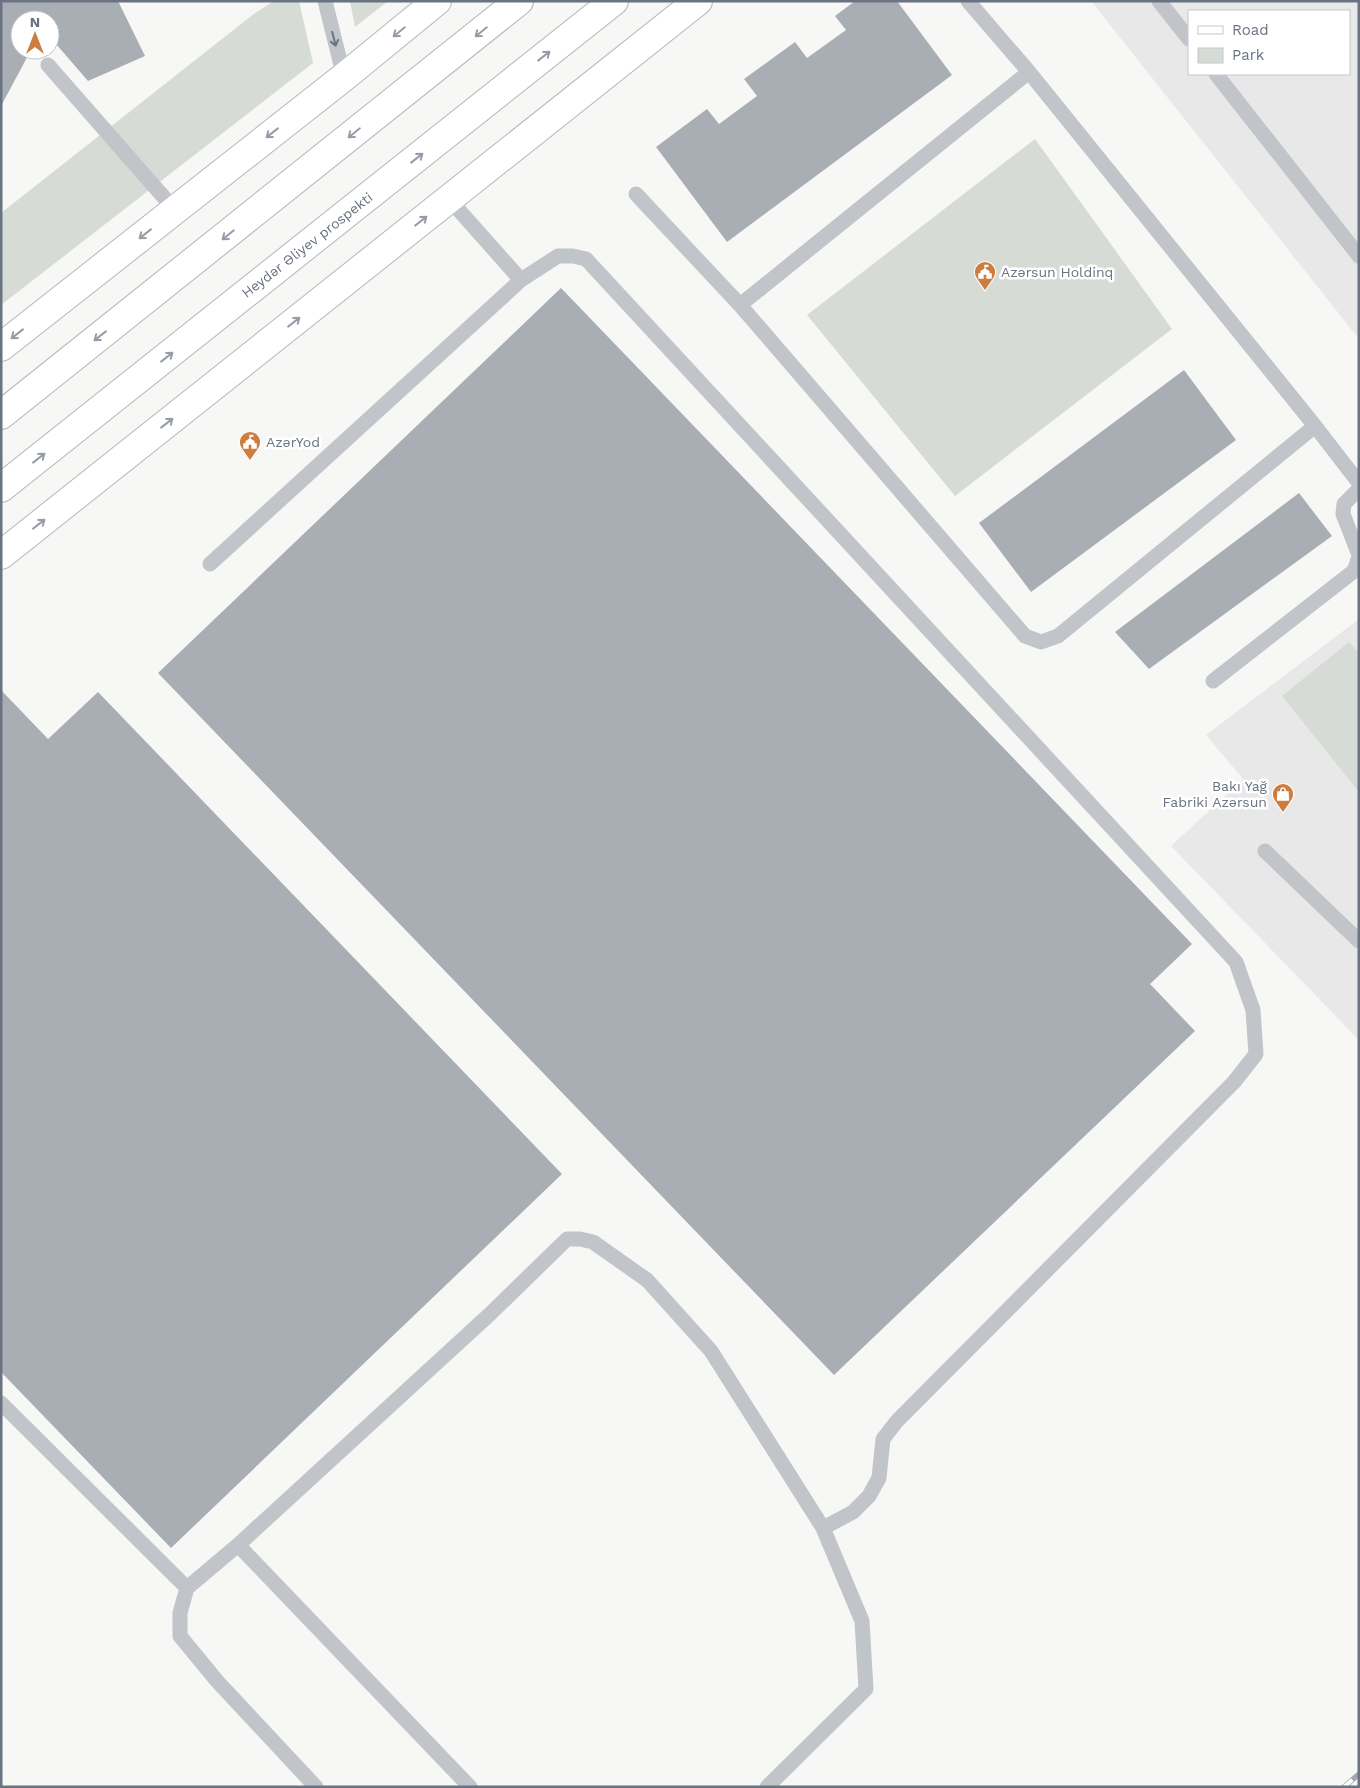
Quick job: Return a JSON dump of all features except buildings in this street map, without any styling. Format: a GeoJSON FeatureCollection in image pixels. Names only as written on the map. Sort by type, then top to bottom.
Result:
{"type":"FeatureCollection","features":[{"type":"Feature","properties":{"kind":"main road"},"geometry":{"type":"LineString","coordinates":[[1,347],[344,77],[437,1]]}},
{"type":"Feature","properties":{"kind":"main road"},"geometry":{"type":"LineString","coordinates":[[1,415],[519,1]]}},
{"type":"Feature","properties":{"kind":"main road","name":"Heydər Əliyev prospekti"},"geometry":{"type":"LineString","coordinates":[[1,488],[614,1]]}},
{"type":"Feature","properties":{"kind":"main road"},"geometry":{"type":"LineString","coordinates":[[1,554],[698,1]]}},
{"type":"Feature","properties":{"kind":"lane"},"geometry":{"type":"LineString","coordinates":[[325,1],[344,77]]}},
{"type":"Feature","properties":{"kind":"lane"},"geometry":{"type":"LineString","coordinates":[[968,1],[1029,72],[1359,483]]}},
{"type":"Feature","properties":{"kind":"lane"},"geometry":{"type":"LineString","coordinates":[[1159,1],[1188,38]]}},
{"type":"Feature","properties":{"kind":"lane"},"geometry":{"type":"LineString","coordinates":[[48,65],[175,210]]}},
{"type":"Feature","properties":{"kind":"lane"},"geometry":{"type":"LineString","coordinates":[[740,305],[1029,72]]}},
{"type":"Feature","properties":{"kind":"lane"},"geometry":{"type":"LineString","coordinates":[[1217,75],[1359,256]]}},
{"type":"Feature","properties":{"kind":"lane"},"geometry":{"type":"LineString","coordinates":[[636,194],[740,305],[1025,636],[1042,642],[1058,636],[1315,426]]}},
{"type":"Feature","properties":{"kind":"lane"},"geometry":{"type":"LineString","coordinates":[[449,199],[521,280]]}},
{"type":"Feature","properties":{"kind":"lane"},"geometry":{"type":"LineString","coordinates":[[210,564],[521,280],[558,256],[573,256],[586,259],[1236,962],[1253,1010],[1256,1054],[1234,1082],[897,1421],[883,1439],[879,1478],[869,1496],[853,1512],[823,1528]]}},
{"type":"Feature","properties":{"kind":"lane"},"geometry":{"type":"LineString","coordinates":[[1213,681],[1354,571],[1359,556],[1344,514],[1344,504],[1359,489]]}},
{"type":"Feature","properties":{"kind":"lane"},"geometry":{"type":"LineString","coordinates":[[1265,852],[1359,941]]}},
{"type":"Feature","properties":{"kind":"lane"},"geometry":{"type":"LineString","coordinates":[[316,1787],[217,1681],[180,1636],[180,1612],[187,1588],[238,1545],[490,1314],[567,1239],[580,1239],[593,1242],[647,1280],[711,1351],[823,1528],[862,1621],[866,1689],[767,1787]]}},
{"type":"Feature","properties":{"kind":"lane"},"geometry":{"type":"LineString","coordinates":[[1,1403],[187,1588]]}},
{"type":"Feature","properties":{"kind":"lane"},"geometry":{"type":"LineString","coordinates":[[238,1545],[470,1787]]}},
{"type":"Feature","properties":{"kind":"shaded area"},"geometry":{"type":"Polygon","coordinates":[[[1091,1],[1359,1],[1359,339],[1091,1]]]}},
{"type":"Feature","properties":{"kind":"shaded area","name":"Bakı Yağ Fabriki Azərsun"},"geometry":{"type":"Polygon","coordinates":[[[1359,619],[1359,1040],[1171,846],[1243,779],[1206,735],[1359,619]]]}},
{"type":"Feature","properties":{"kind":"green space"},"geometry":{"type":"Polygon","coordinates":[[[274,1],[299,1],[313,63],[1,305],[1,213],[255,13],[274,1]]]}},
{"type":"Feature","properties":{"kind":"green space"},"geometry":{"type":"Polygon","coordinates":[[[350,1],[388,1],[355,27],[350,1]]]}},
{"type":"Feature","properties":{"kind":"green space"},"geometry":{"type":"Polygon","coordinates":[[[1035,139],[1172,329],[955,496],[807,315],[1035,139]]]}},
{"type":"Feature","properties":{"kind":"green space"},"geometry":{"type":"Polygon","coordinates":[[[1349,642],[1359,653],[1359,792],[1282,696],[1349,642]]]}},
{"type":"Feature","properties":{"kind":"railway"},"geometry":{"type":"LineString","coordinates":[[1344,1787],[1359,1774]]}},
{"type":"Feature","properties":{"kind":"place","name":"Azərsun Holdinq"},"geometry":{"type":"Point","coordinates":[985,291]}},
{"type":"Feature","properties":{"kind":"place","name":"AzərYod"},"geometry":{"type":"Point","coordinates":[250,461]}},
{"type":"Feature","properties":{"kind":"place","name":"Bakı Yağ Fabriki Azərsun"},"geometry":{"type":"Point","coordinates":[1283,813]}}]}
